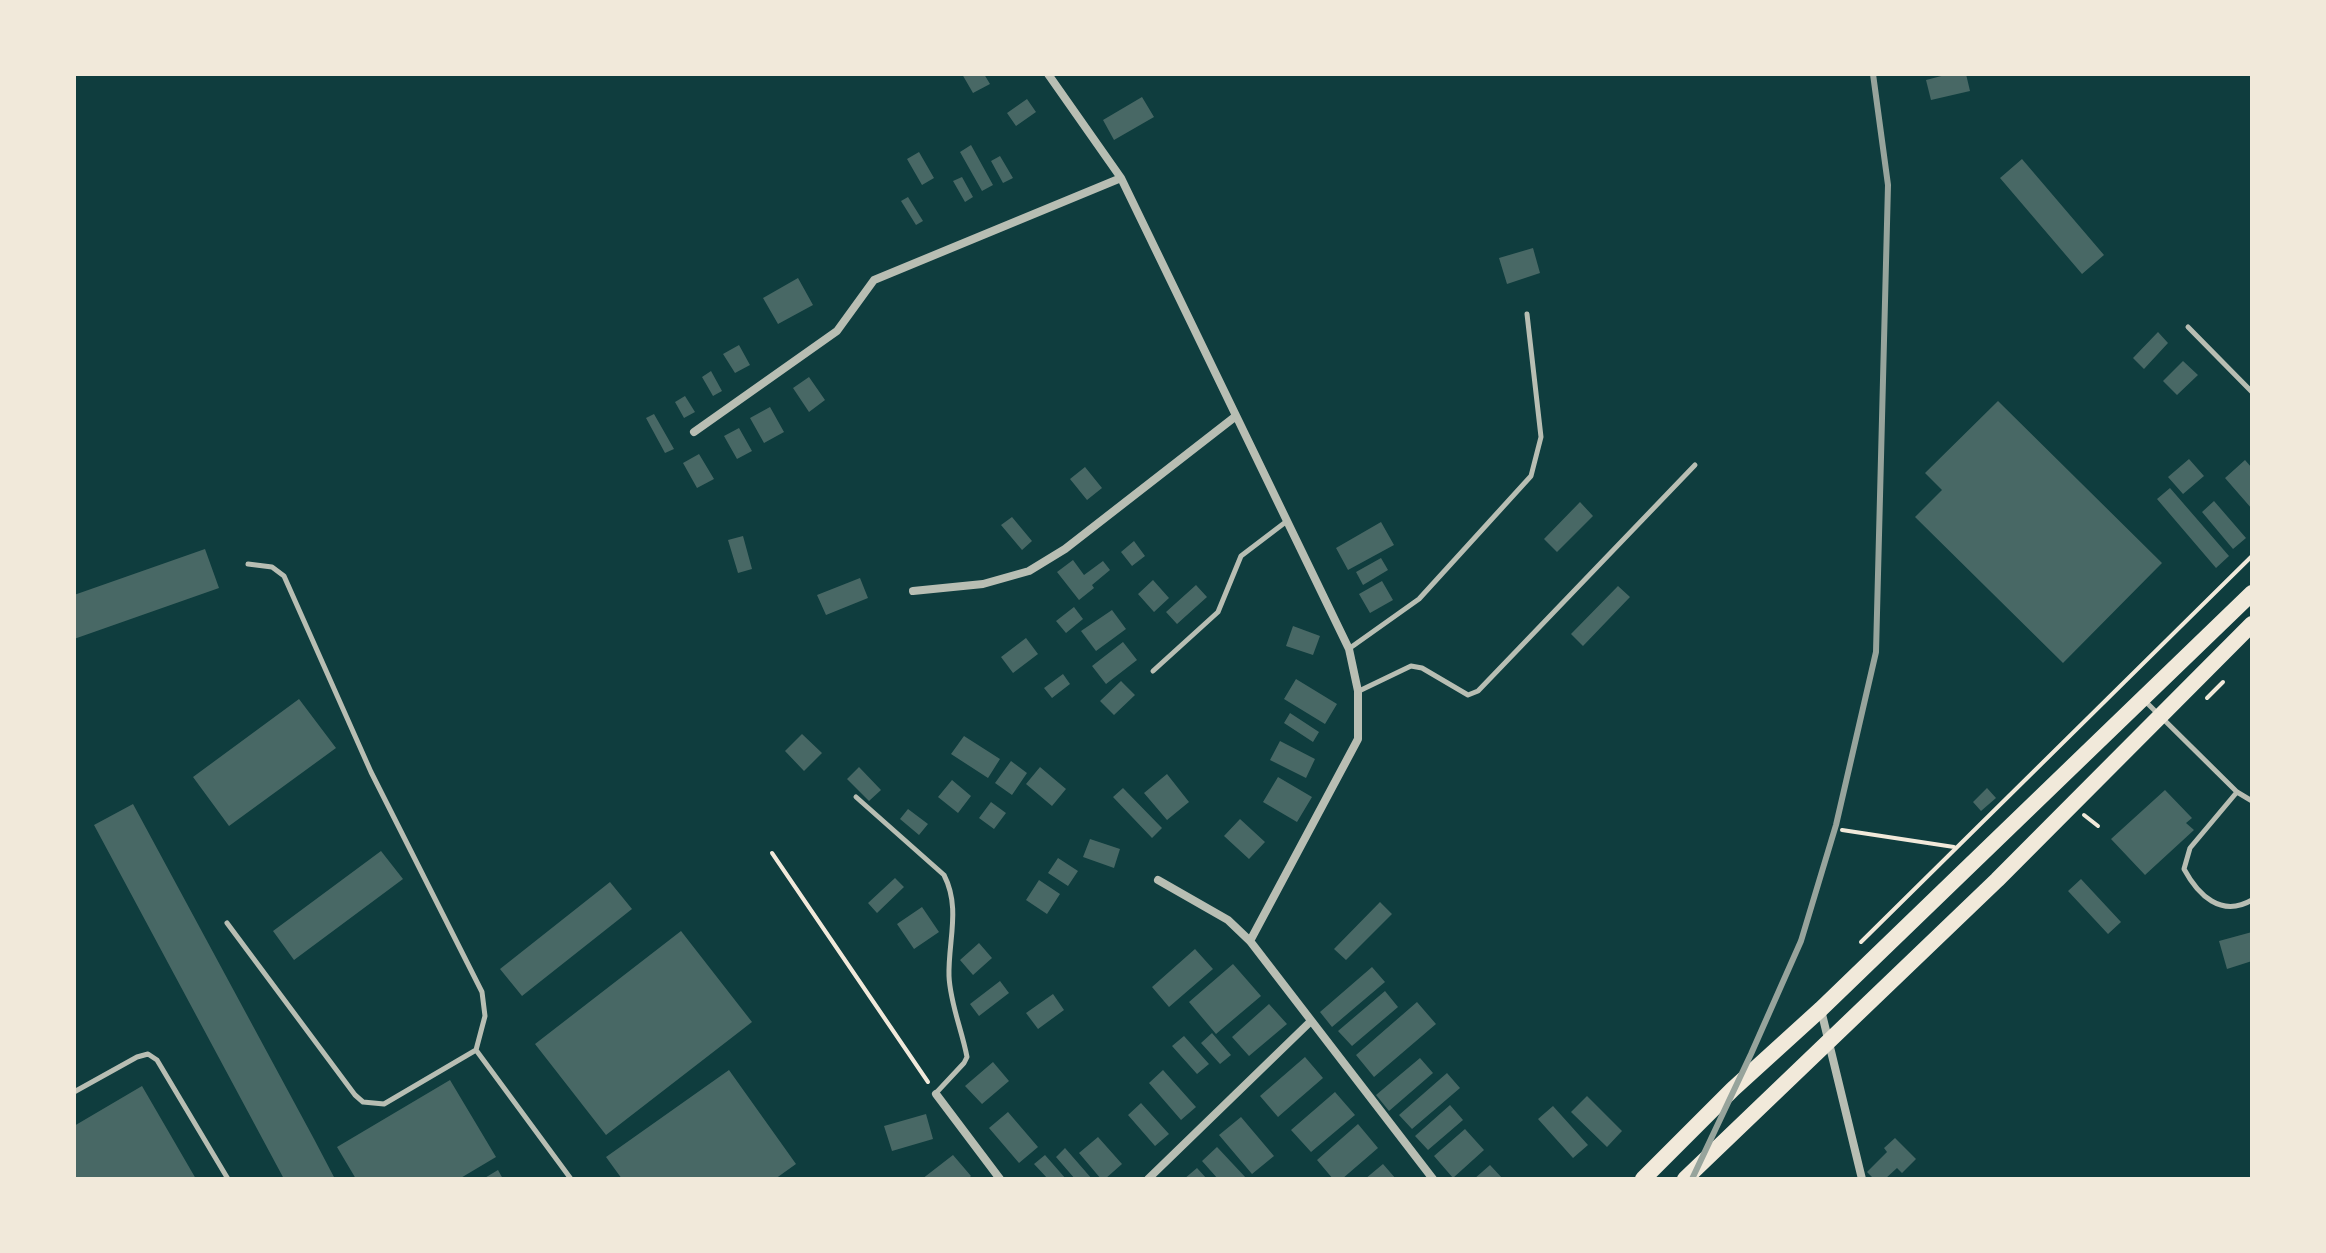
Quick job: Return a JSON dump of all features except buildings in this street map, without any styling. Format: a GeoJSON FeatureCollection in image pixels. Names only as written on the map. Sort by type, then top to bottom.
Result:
{"type":"FeatureCollection","features":[{"type":"Feature","properties":{"kind":"highway"},"geometry":{"type":"LineString","coordinates":[[1643,1179],[1733,1089],[1821,1009],[2252,593]]}},
{"type":"Feature","properties":{"kind":"highway"},"geometry":{"type":"LineString","coordinates":[[1685,1179],[1997,880],[2252,624]]}},
{"type":"Feature","properties":{"kind":"street"},"geometry":{"type":"LineString","coordinates":[[1048,74],[1121,178],[1349,649],[1358,691],[1358,739],[1250,941]]}},
{"type":"Feature","properties":{"kind":"street"},"geometry":{"type":"LineString","coordinates":[[694,432],[837,331],[874,280],[1121,178]]}},
{"type":"Feature","properties":{"kind":"street"},"geometry":{"type":"LineString","coordinates":[[913,591],[983,584],[1029,571],[1065,549],[1236,416]]}},
{"type":"Feature","properties":{"kind":"street"},"geometry":{"type":"LineString","coordinates":[[1158,880],[1228,920],[1250,941],[1433,1179]]}},
{"type":"Feature","properties":{"kind":"street"},"geometry":{"type":"LineString","coordinates":[[1821,1009],[1862,1179]]}},
{"type":"Feature","properties":{"kind":"street"},"geometry":{"type":"LineString","coordinates":[[1148,1179],[1311,1021]]}},
{"type":"Feature","properties":{"kind":"street"},"geometry":{"type":"LineString","coordinates":[[936,1094],[1000,1179]]}},
{"type":"Feature","properties":{"kind":"lane"},"geometry":{"type":"LineString","coordinates":[[1349,649],[1419,599],[1531,476],[1541,437],[1527,314]]}},
{"type":"Feature","properties":{"kind":"lane"},"geometry":{"type":"LineString","coordinates":[[2188,327],[2252,392]]}},
{"type":"Feature","properties":{"kind":"lane"},"geometry":{"type":"LineString","coordinates":[[1358,691],[1411,666],[1422,668],[1468,695],[1478,691],[1695,465]]}},
{"type":"Feature","properties":{"kind":"lane"},"geometry":{"type":"LineString","coordinates":[[1153,671],[1218,612],[1241,556],[1287,521]]}},
{"type":"Feature","properties":{"kind":"lane"},"geometry":{"type":"LineString","coordinates":[[227,923],[363,1102],[384,1104],[476,1050],[485,1016],[482,992],[371,772],[284,576],[272,567],[248,564]]}},
{"type":"Feature","properties":{"kind":"lane"},"geometry":{"type":"LineString","coordinates":[[2142,698],[2237,792],[2252,801]]}},
{"type":"Feature","properties":{"kind":"lane"},"geometry":{"type":"LineString","coordinates":[[2237,792],[2190,848],[2184,869],[2196,891],[2219,905],[2241,907],[2252,900]]}},
{"type":"Feature","properties":{"kind":"lane"},"geometry":{"type":"LineString","coordinates":[[856,797],[944,875],[952,890],[949,975],[967,1057],[936,1094]]}},
{"type":"Feature","properties":{"kind":"lane"},"geometry":{"type":"LineString","coordinates":[[476,1050],[571,1179]]}},
{"type":"Feature","properties":{"kind":"lane"},"geometry":{"type":"LineString","coordinates":[[74,1092],[148,1054],[157,1060],[228,1179]]}},
{"type":"Feature","properties":{"kind":"path"},"geometry":{"type":"LineString","coordinates":[[1854,949],[2252,556]]}},
{"type":"Feature","properties":{"kind":"path"},"geometry":{"type":"LineString","coordinates":[[1842,830],[1956,848]]}},
{"type":"Feature","properties":{"kind":"path"},"geometry":{"type":"LineString","coordinates":[[772,853],[936,1094]]}},
{"type":"Feature","properties":{"kind":"railway"},"geometry":{"type":"LineString","coordinates":[[1692,1179],[1801,941],[1836,825],[1876,652],[1888,185],[1873,74]]}}]}
